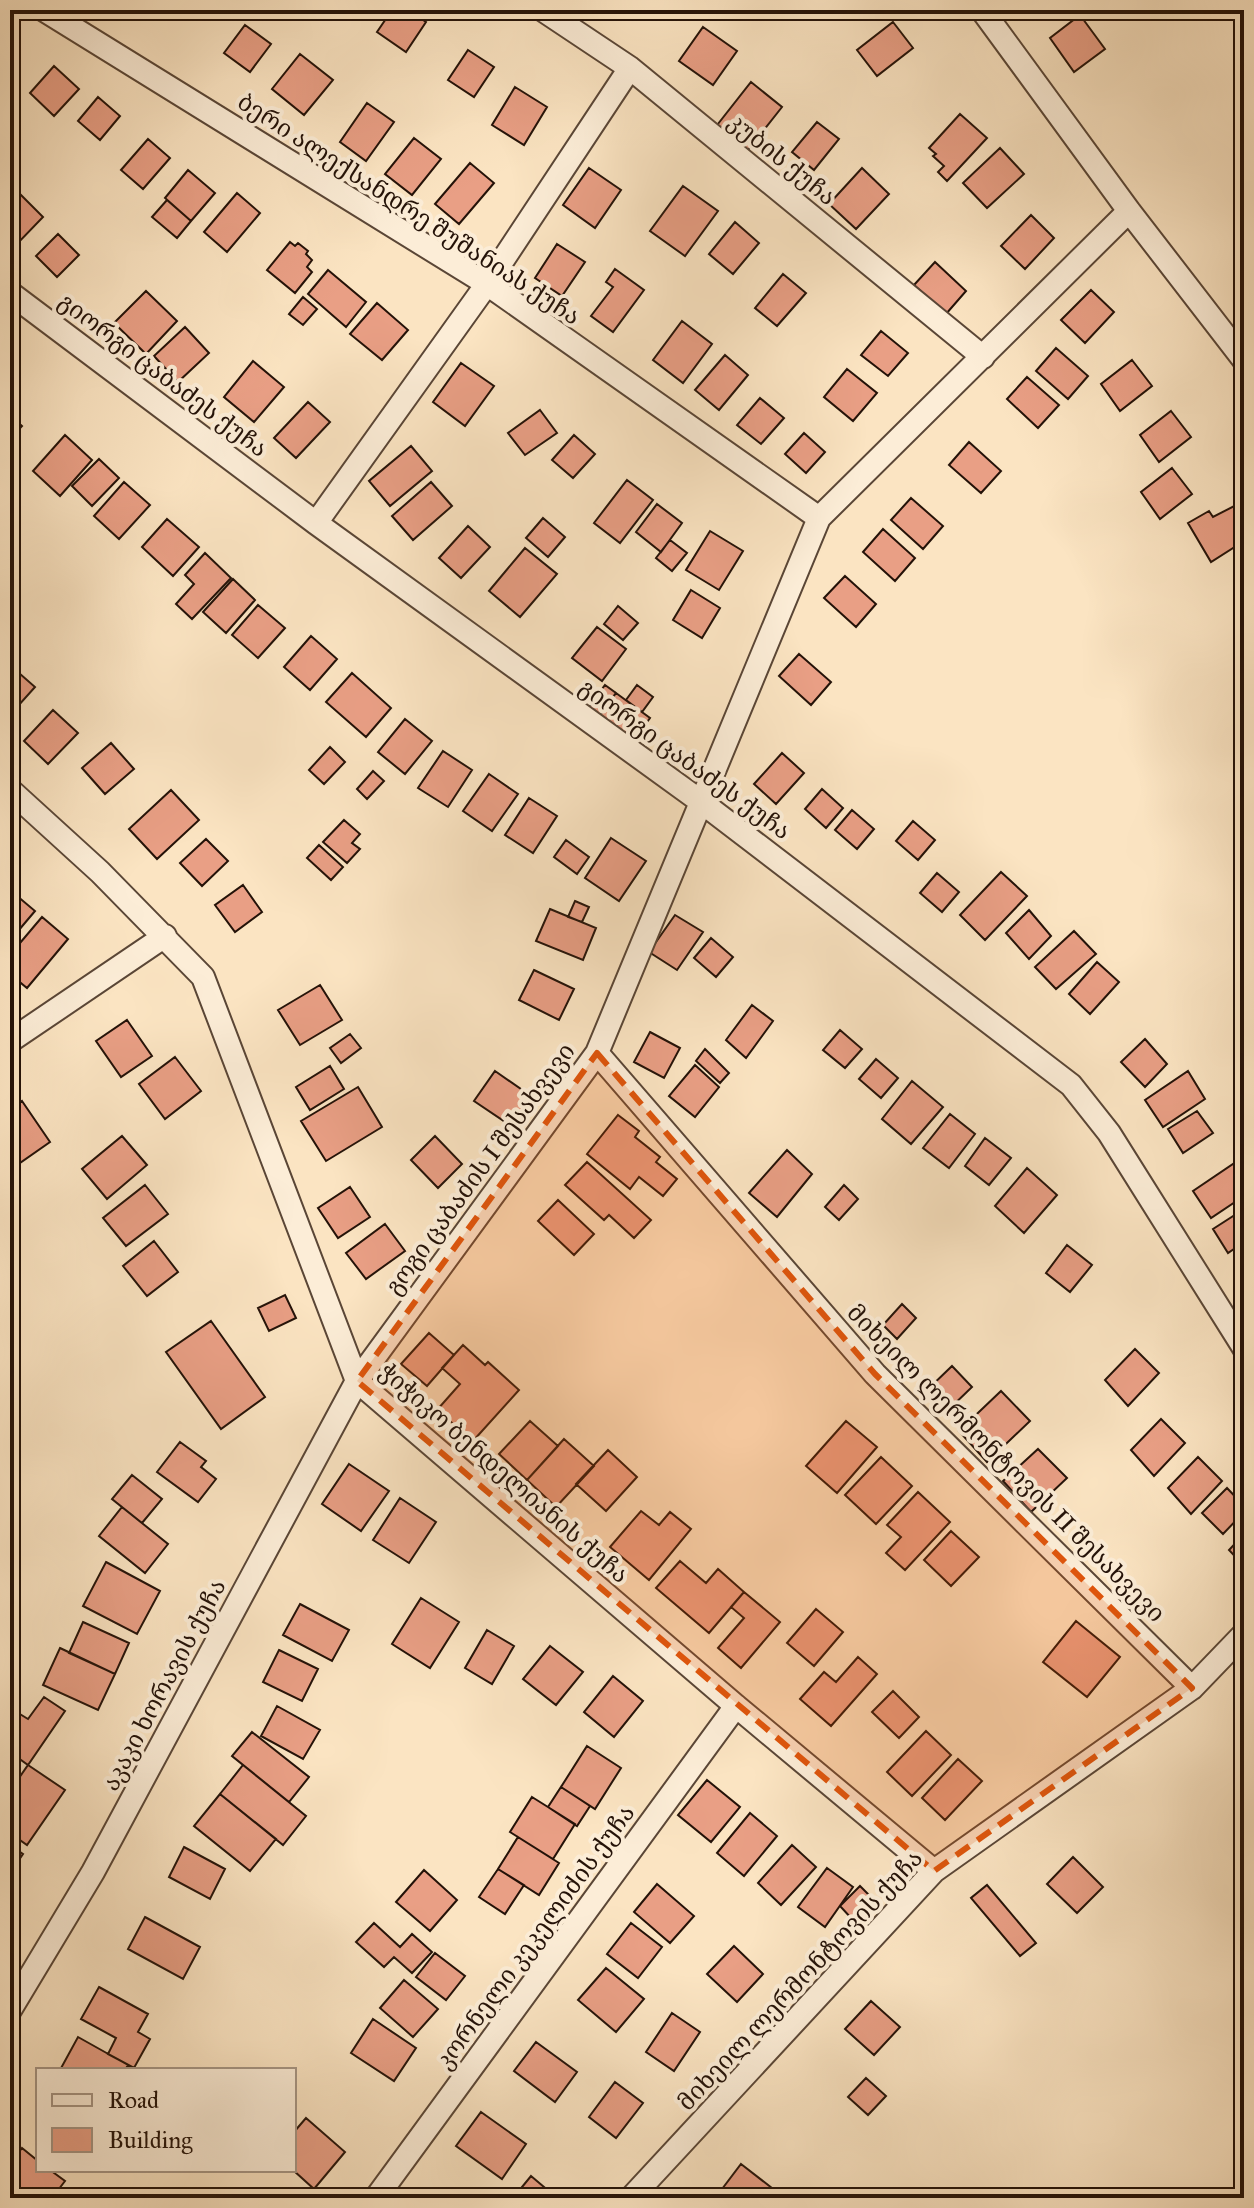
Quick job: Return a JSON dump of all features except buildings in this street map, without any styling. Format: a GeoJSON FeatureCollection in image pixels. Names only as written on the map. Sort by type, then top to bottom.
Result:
{"type":"FeatureCollection","features":[{"type":"Feature","properties":{"kind":"street","name":"ბერი ალექსანდრე შუშანიას ქუჩა"},"geometry":{"type":"LineString","coordinates":[[44,10],[487,284],[819,518]]}},
{"type":"Feature","properties":{"kind":"street","name":"კუბის ქუჩა"},"geometry":{"type":"LineString","coordinates":[[543,10],[630,68],[983,357]]}},
{"type":"Feature","properties":{"kind":"street"},"geometry":{"type":"LineString","coordinates":[[982,10],[1129,211],[1244,360]]}},
{"type":"Feature","properties":{"kind":"street"},"geometry":{"type":"LineString","coordinates":[[316,523],[487,284],[630,68]]}},
{"type":"Feature","properties":{"kind":"street"},"geometry":{"type":"LineString","coordinates":[[819,518],[1129,211]]}},
{"type":"Feature","properties":{"kind":"street","name":"გიორგი ცაბაძეს ქუჩა"},"geometry":{"type":"LineString","coordinates":[[10,293],[316,523],[700,801],[1071,1085],[1109,1133],[1244,1348]]}},
{"type":"Feature","properties":{"kind":"street","name":"გოგი ცაბაძის I შესახვევი"},"geometry":{"type":"LineString","coordinates":[[357,1381],[597,1053],[819,518]]}},
{"type":"Feature","properties":{"kind":"street","name":"ჭიჭიკო ბენდელიანის ქუჩა"},"geometry":{"type":"LineString","coordinates":[[10,790],[100,872],[203,977],[357,1381],[934,1871]]}},
{"type":"Feature","properties":{"kind":"street"},"geometry":{"type":"LineString","coordinates":[[10,1041],[165,936]]}},
{"type":"Feature","properties":{"kind":"street","name":"მიხეილ ლერმონტოვის II შესახვევი"},"geometry":{"type":"LineString","coordinates":[[597,1053],[875,1374],[1192,1688]]}},
{"type":"Feature","properties":{"kind":"street","name":"აკაკი ხორავის ქუჩა"},"geometry":{"type":"LineString","coordinates":[[10,2010],[93,1872],[357,1381]]}},
{"type":"Feature","properties":{"kind":"street","name":"მიხეილ ლერმონტოვის ქუჩა"},"geometry":{"type":"LineString","coordinates":[[631,2198],[934,1871],[1192,1688],[1244,1634]]}},
{"type":"Feature","properties":{"kind":"street","name":"კორნელი კეკელიძის ქუჩა"},"geometry":{"type":"LineString","coordinates":[[376,2198],[736,1706]]}},
{"type":"Feature","properties":{"kind":"highlighted area"},"geometry":{"type":"Polygon","coordinates":[[[597,1053],[875,1374],[1192,1688],[934,1871],[357,1381],[597,1053]]]}}]}
